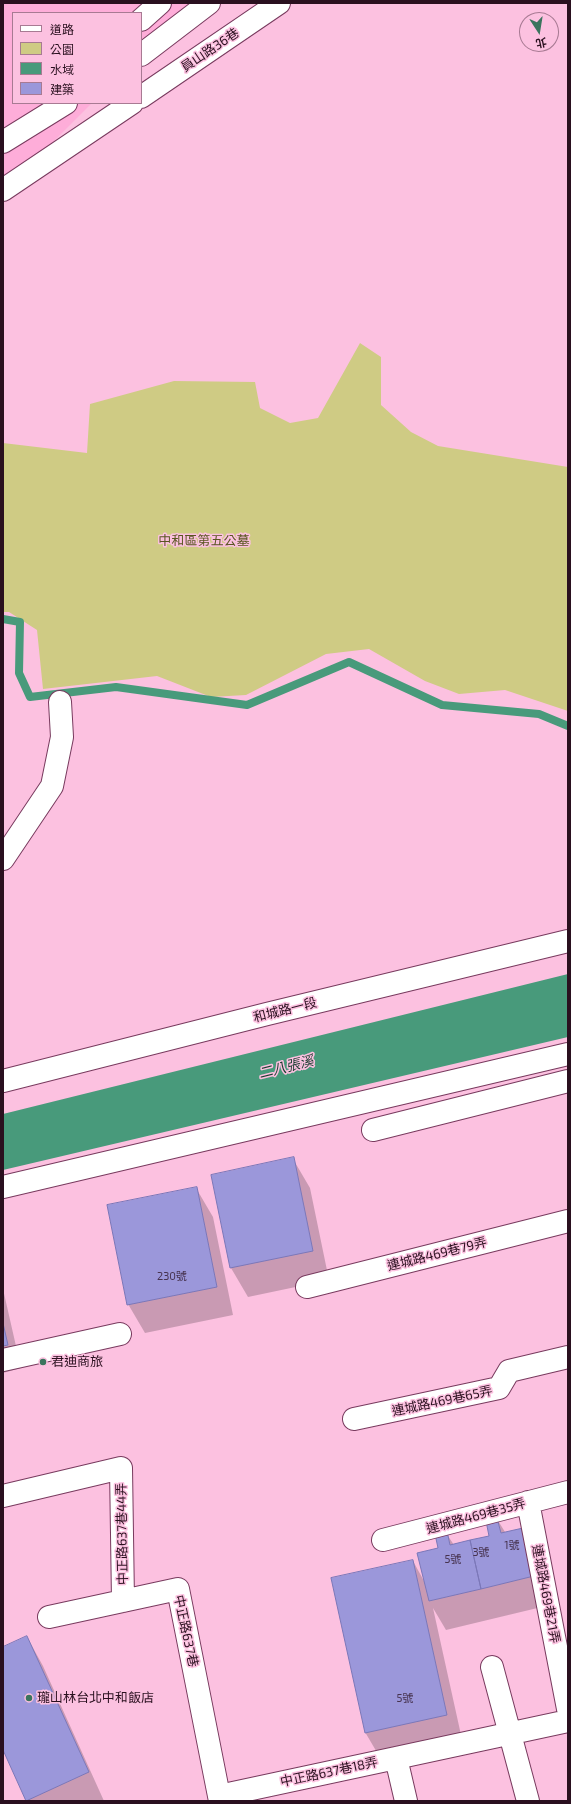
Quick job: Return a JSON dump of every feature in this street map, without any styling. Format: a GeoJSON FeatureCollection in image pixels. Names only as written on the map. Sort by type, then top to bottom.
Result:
{"type":"FeatureCollection","features":[{"type":"Feature","properties":{"kind":"main road"},"geometry":{"type":"LineString","coordinates":[[142,19],[160,3]]}},
{"type":"Feature","properties":{"kind":"main road"},"geometry":{"type":"LineString","coordinates":[[142,54],[209,3]]}},
{"type":"Feature","properties":{"kind":"main road","name":"員山路36巷"},"geometry":{"type":"LineString","coordinates":[[142,96],[279,3]]}},
{"type":"Feature","properties":{"kind":"main road"},"geometry":{"type":"LineString","coordinates":[[3,138],[43,104]]}},
{"type":"Feature","properties":{"kind":"main road"},"geometry":{"type":"LineString","coordinates":[[3,142],[64,104]]}},
{"type":"Feature","properties":{"kind":"main road"},"geometry":{"type":"LineString","coordinates":[[3,190],[131,104]]}},
{"type":"Feature","properties":{"kind":"main road"},"geometry":{"type":"LineString","coordinates":[[3,859],[52,786],[62,737],[60,702]]}},
{"type":"Feature","properties":{"kind":"main road","name":"和城路一段"},"geometry":{"type":"LineString","coordinates":[[3,1082],[267,1014],[568,941]]}},
{"type":"Feature","properties":{"kind":"main road"},"geometry":{"type":"LineString","coordinates":[[3,1187],[568,1054]]}},
{"type":"Feature","properties":{"kind":"main road"},"geometry":{"type":"LineString","coordinates":[[373,1130],[568,1081]]}},
{"type":"Feature","properties":{"kind":"main road","name":"連城路469巷79弄"},"geometry":{"type":"LineString","coordinates":[[307,1287],[568,1221]]}},
{"type":"Feature","properties":{"kind":"main road"},"geometry":{"type":"LineString","coordinates":[[3,1360],[120,1334]]}},
{"type":"Feature","properties":{"kind":"main road","name":"連城路469巷65弄"},"geometry":{"type":"LineString","coordinates":[[354,1419],[499,1388],[509,1371],[568,1357]]}},
{"type":"Feature","properties":{"kind":"main road","name":"中正路637巷44弄"},"geometry":{"type":"LineString","coordinates":[[3,1496],[121,1468],[123,1601]]}},
{"type":"Feature","properties":{"kind":"main road","name":"連城路469巷35弄"},"geometry":{"type":"LineString","coordinates":[[384,1540],[568,1492]]}},
{"type":"Feature","properties":{"kind":"main road","name":"連城路469巷21弄"},"geometry":{"type":"LineString","coordinates":[[528,1502],[568,1709]]}},
{"type":"Feature","properties":{"kind":"main road","name":"中正路637巷"},"geometry":{"type":"LineString","coordinates":[[49,1617],[178,1589],[219,1798]]}},
{"type":"Feature","properties":{"kind":"main road"},"geometry":{"type":"LineString","coordinates":[[492,1667],[528,1801]]}},
{"type":"Feature","properties":{"kind":"main road"},"geometry":{"type":"LineString","coordinates":[[396,1758],[568,1721]]}},
{"type":"Feature","properties":{"kind":"main road","name":"中正路637巷18弄"},"geometry":{"type":"LineString","coordinates":[[219,1798],[396,1758],[406,1801]]}},
{"type":"Feature","properties":{"kind":"shaded area"},"geometry":{"type":"Polygon","coordinates":[[[3,3],[192,3],[142,53],[142,12],[12,12],[12,104],[91,104],[3,192],[3,3]]]}},
{"type":"Feature","properties":{"kind":"green space","name":"中和區第五公墓"},"geometry":{"type":"Polygon","coordinates":[[[360,343],[381,357],[381,405],[411,432],[438,446],[568,467],[568,711],[505,690],[459,694],[425,681],[369,649],[326,654],[246,695],[211,697],[157,676],[43,689],[37,630],[9,612],[3,612],[3,443],[87,453],[90,404],[174,381],[255,382],[260,408],[290,423],[318,418],[360,343]]]}},
{"type":"Feature","properties":{"kind":"water","name":"二八張溪"},"geometry":{"type":"Polygon","coordinates":[[[568,974],[568,1037],[3,1170],[3,1114],[568,974]]]}},
{"type":"Feature","properties":{"kind":"building"},"geometry":{"type":"Polygon","coordinates":[[[294,1157],[313,1251],[230,1268],[211,1175],[294,1157]]]}},
{"type":"Feature","properties":{"kind":"building"},"geometry":{"type":"Polygon","coordinates":[[[197,1187],[217,1287],[127,1305],[107,1205],[197,1187]]]}},
{"type":"Feature","properties":{"kind":"building"},"geometry":{"type":"Polygon","coordinates":[[[3,1323],[8,1345],[3,1346],[3,1323]]]}},
{"type":"Feature","properties":{"kind":"building"},"geometry":{"type":"Polygon","coordinates":[[[497,1518],[501,1533],[523,1528],[534,1576],[481,1589],[470,1540],[489,1536],[486,1521],[497,1518]]]}},
{"type":"Feature","properties":{"kind":"building"},"geometry":{"type":"Polygon","coordinates":[[[447,1531],[450,1545],[470,1540],[481,1589],[429,1601],[417,1553],[438,1548],[435,1534],[447,1531]]]}},
{"type":"Feature","properties":{"kind":"building"},"geometry":{"type":"Polygon","coordinates":[[[413,1560],[447,1715],[365,1733],[331,1578],[413,1560]]]}},
{"type":"Feature","properties":{"kind":"building","name":"瓏山林台北中和飯店"},"geometry":{"type":"Polygon","coordinates":[[[27,1636],[89,1772],[26,1801],[3,1750],[3,1647],[27,1636]]]}},
{"type":"Feature","properties":{"kind":"waterway"},"geometry":{"type":"LineString","coordinates":[[3,619],[20,622],[19,673],[30,697],[116,687],[247,705],[349,662],[442,705],[539,714],[568,726]]}},
{"type":"Feature","properties":{"kind":"place","name":"君迪商旅"},"geometry":{"type":"Point","coordinates":[43,1362]}},
{"type":"Feature","properties":{"kind":"place","name":"瓏山林台北中和飯店"},"geometry":{"type":"Point","coordinates":[29,1698]}}]}
